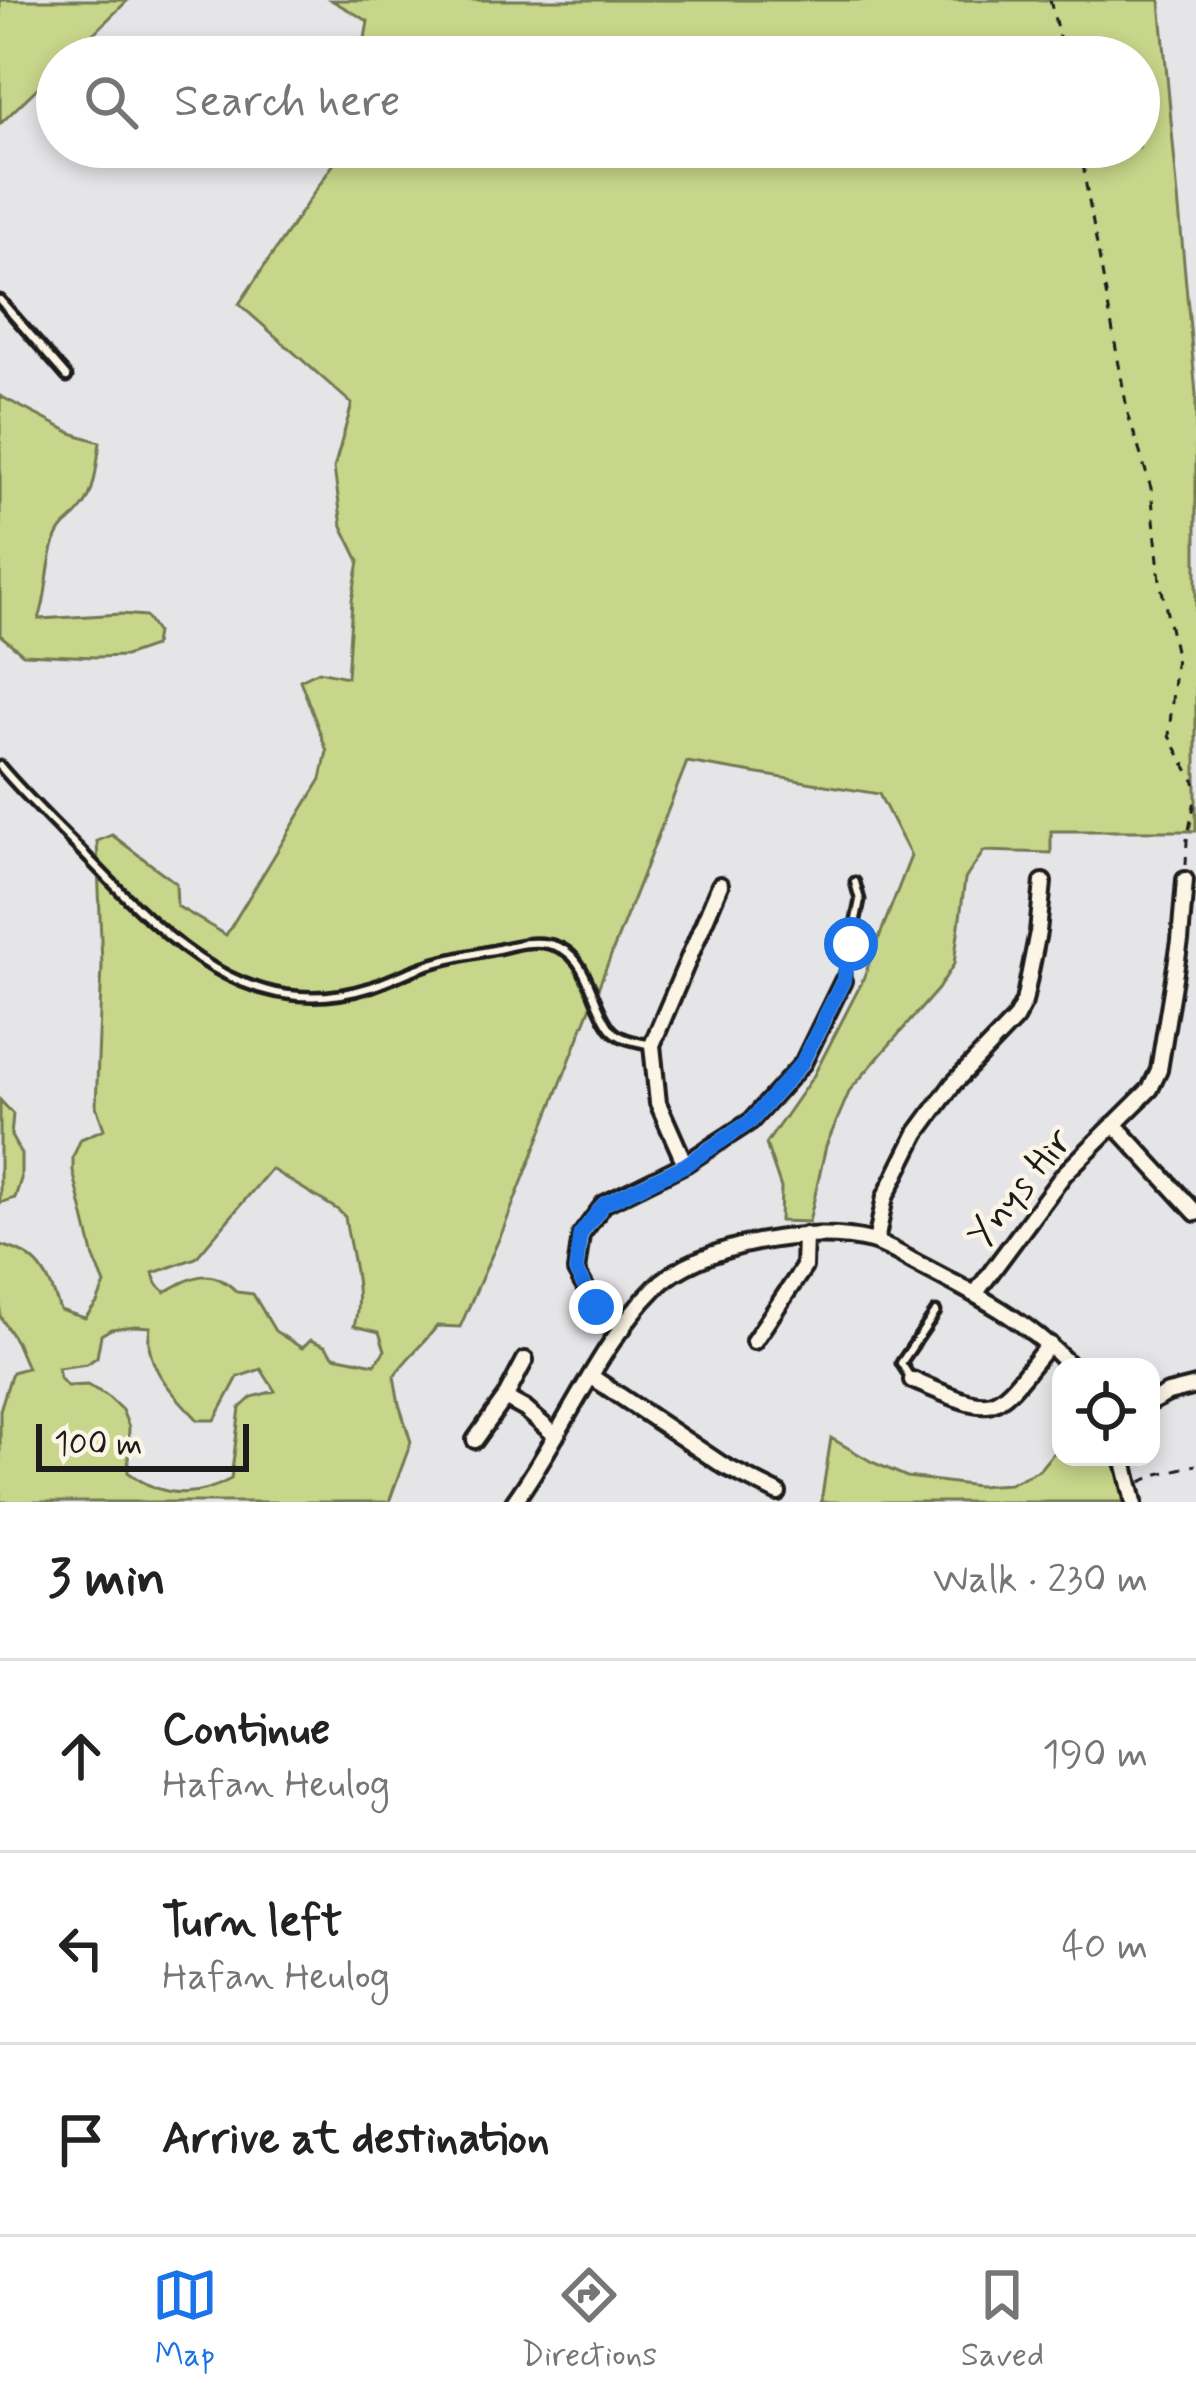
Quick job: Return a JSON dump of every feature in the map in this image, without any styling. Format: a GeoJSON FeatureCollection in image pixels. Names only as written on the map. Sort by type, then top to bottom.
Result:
{"type":"FeatureCollection","features":[{"type":"Feature","properties":{"kind":"street","name":"Ynys Hir"},"geometry":{"type":"LineString","coordinates":[[975,1294],[1064,1174],[1150,1089],[1159,1070],[1185,880]]}},
{"type":"Feature","properties":{"kind":"street"},"geometry":{"type":"LineString","coordinates":[[876,1242],[885,1197],[916,1133],[953,1084],[1015,1019],[1024,1002],[1043,882]]}},
{"type":"Feature","properties":{"kind":"street"},"geometry":{"type":"LineString","coordinates":[[685,1165],[658,1102],[652,1046],[721,885]]}},
{"type":"Feature","properties":{"kind":"street"},"geometry":{"type":"LineString","coordinates":[[623,1328],[596,1307],[576,1271],[580,1235],[604,1204],[685,1165],[751,1121],[802,1063],[843,981]]}},
{"type":"Feature","properties":{"kind":"street","name":"Ynys Hir"},"geometry":{"type":"LineString","coordinates":[[1114,1124],[1196,1213]]}},
{"type":"Feature","properties":{"kind":"street"},"geometry":{"type":"LineString","coordinates":[[754,1341],[804,1267],[806,1235]]}},
{"type":"Feature","properties":{"kind":"street"},"geometry":{"type":"LineString","coordinates":[[514,1502],[623,1328],[657,1286],[701,1259],[746,1245],[806,1235],[876,1242],[975,1294],[1062,1358]]}},
{"type":"Feature","properties":{"kind":"street"},"geometry":{"type":"LineString","coordinates":[[912,1380],[972,1406],[995,1405],[1049,1344]]}},
{"type":"Feature","properties":{"kind":"street"},"geometry":{"type":"LineString","coordinates":[[475,1440],[525,1360]]}},
{"type":"Feature","properties":{"kind":"street"},"geometry":{"type":"LineString","coordinates":[[592,1377],[724,1466],[778,1493]]}},
{"type":"Feature","properties":{"kind":"street"},"geometry":{"type":"LineString","coordinates":[[1160,1398],[1196,1386]]}},
{"type":"Feature","properties":{"kind":"street"},"geometry":{"type":"LineString","coordinates":[[505,1398],[556,1436]]}},
{"type":"Feature","properties":{"kind":"street"},"geometry":{"type":"LineString","coordinates":[[524,1488],[535,1502]]}},
{"type":"Feature","properties":{"kind":"lane"},"geometry":{"type":"LineString","coordinates":[[0,300],[67,377]]}},
{"type":"Feature","properties":{"kind":"lane"},"geometry":{"type":"LineString","coordinates":[[0,766],[129,902],[172,940],[248,986],[323,998],[431,964],[534,941],[556,945],[577,959],[612,1031],[652,1046]]}},
{"type":"Feature","properties":{"kind":"lane"},"geometry":{"type":"LineString","coordinates":[[843,981],[860,900],[855,882]]}},
{"type":"Feature","properties":{"kind":"lane"},"geometry":{"type":"LineString","coordinates":[[912,1380],[901,1363],[936,1312]]}},
{"type":"Feature","properties":{"kind":"path"},"geometry":{"type":"LineString","coordinates":[[1050,0],[1059,36]]}},
{"type":"Feature","properties":{"kind":"path"},"geometry":{"type":"LineString","coordinates":[[1084,168],[1128,414],[1151,488],[1160,581],[1176,655],[1169,736],[1196,784]]}},
{"type":"Feature","properties":{"kind":"path"},"geometry":{"type":"LineString","coordinates":[[1185,880],[1196,796]]}},
{"type":"Feature","properties":{"kind":"path"},"geometry":{"type":"LineString","coordinates":[[1133,1494],[1158,1474],[1196,1465]]}},
{"type":"Feature","properties":{"kind":"green space"},"geometry":{"type":"Polygon","coordinates":[[[0,0],[128,0],[91,36],[36,36],[36,89],[0,124],[0,0]]]}},
{"type":"Feature","properties":{"kind":"green space"},"geometry":{"type":"Polygon","coordinates":[[[331,0],[1160,0],[1196,394],[1196,831],[1051,831],[1051,853],[984,851],[965,879],[954,964],[850,1090],[826,1146],[809,1222],[780,1221],[781,1188],[766,1144],[814,1075],[861,984],[911,856],[879,794],[687,762],[503,1230],[460,1327],[437,1326],[394,1376],[411,1442],[389,1502],[0,1502],[0,1410],[12,1372],[27,1368],[0,1316],[0,1245],[33,1260],[60,1310],[85,1318],[105,1284],[73,1171],[81,1139],[104,1129],[96,1106],[102,965],[97,841],[112,835],[176,883],[177,906],[226,935],[321,779],[327,751],[300,680],[319,671],[347,677],[359,561],[342,526],[334,468],[352,404],[239,304],[331,168],[1160,168],[1160,36],[366,36],[368,21],[331,0]],[[271,1169],[196,1258],[153,1273],[156,1283],[165,1292],[193,1278],[219,1278],[237,1292],[253,1294],[275,1331],[302,1348],[310,1340],[334,1356],[375,1364],[385,1350],[379,1332],[354,1326],[357,1286],[345,1217],[271,1169]],[[150,1327],[111,1329],[101,1335],[97,1357],[87,1364],[58,1368],[60,1378],[67,1386],[87,1385],[122,1410],[129,1427],[128,1472],[140,1481],[178,1493],[204,1490],[231,1479],[240,1408],[252,1397],[275,1391],[261,1369],[238,1377],[215,1420],[198,1420],[155,1367],[150,1327]]]}},
{"type":"Feature","properties":{"kind":"green space"},"geometry":{"type":"Polygon","coordinates":[[[0,396],[100,442],[87,500],[54,544],[39,619],[145,616],[156,632],[154,646],[125,656],[23,654],[0,635],[0,396]]]}},
{"type":"Feature","properties":{"kind":"green space"},"geometry":{"type":"Polygon","coordinates":[[[0,1100],[13,1114],[11,1136],[21,1154],[21,1179],[15,1198],[0,1203],[0,1100]]]}},
{"type":"Feature","properties":{"kind":"green space"},"geometry":{"type":"Polygon","coordinates":[[[831,1438],[907,1477],[977,1486],[1009,1484],[1039,1470],[1052,1455],[1052,1466],[1117,1466],[1123,1490],[1123,1502],[821,1502],[831,1438]]]}},
{"type":"Feature","properties":{"kind":"route"},"geometry":{"type":"LineString","coordinates":[[596,1307],[576,1271],[580,1235],[604,1204],[685,1165],[751,1121],[802,1063],[843,981],[851,944]]}}]}
